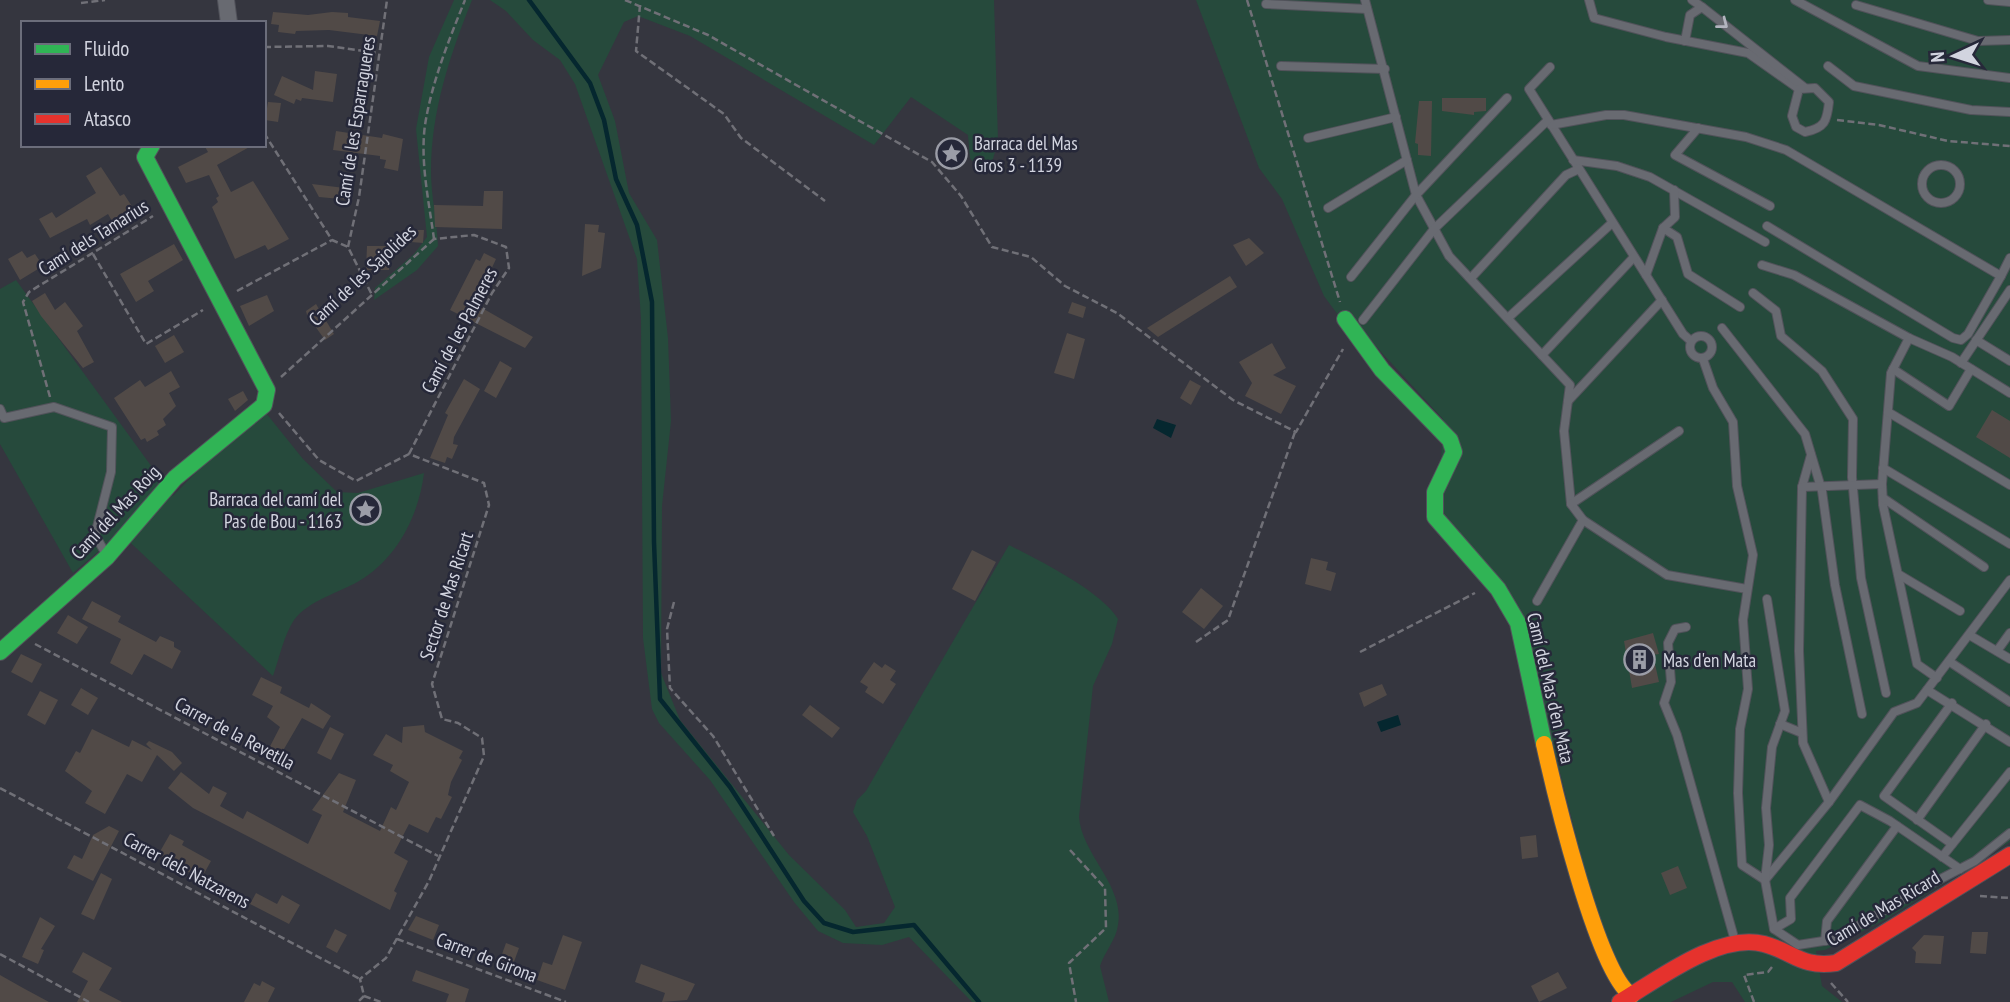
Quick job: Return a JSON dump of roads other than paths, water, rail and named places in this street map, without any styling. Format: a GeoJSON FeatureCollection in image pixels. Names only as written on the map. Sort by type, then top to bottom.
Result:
{"type":"FeatureCollection","features":[{"type":"Feature","properties":{"kind":"street"},"geometry":{"type":"LineString","coordinates":[[226,0],[229,21]]}},
{"type":"Feature","properties":{"kind":"street","name":"Camí del Mas Roig"},"geometry":{"type":"LineString","coordinates":[[0,652],[107,557],[175,478],[265,397],[145,157],[151,147]]}},
{"type":"Feature","properties":{"kind":"street","name":"Camí del Mas d'en Mata"},"geometry":{"type":"LineString","coordinates":[[1353,323],[1382,370],[1450,440],[1454,452],[1435,489],[1431,507],[1435,517],[1494,584],[1518,623],[1559,815],[1604,953],[1615,982],[1626,998]]}},
{"type":"Feature","properties":{"kind":"street","name":"Camí de Mas Ricard"},"geometry":{"type":"LineString","coordinates":[[1626,998],[1713,949],[1735,944],[1756,942],[1817,967],[1836,963],[2010,855]]}},
{"type":"Feature","properties":{"kind":"lane"},"geometry":{"type":"LineString","coordinates":[[1589,0],[1594,18],[1685,41],[1748,52],[1802,88],[1815,88],[1829,102],[1827,120],[1820,129],[1805,132],[1796,127],[1792,116],[1802,88]]}},
{"type":"Feature","properties":{"kind":"lane"},"geometry":{"type":"LineString","coordinates":[[1692,0],[1802,88]]}},
{"type":"Feature","properties":{"kind":"lane"},"geometry":{"type":"LineString","coordinates":[[1795,0],[1918,66],[2010,78]]}},
{"type":"Feature","properties":{"kind":"lane"},"geometry":{"type":"LineString","coordinates":[[1988,0],[2010,2]]}},
{"type":"Feature","properties":{"kind":"lane"},"geometry":{"type":"LineString","coordinates":[[1266,4],[1366,5],[1416,195],[1434,229],[1449,256],[1509,317],[1570,386],[1564,431],[1571,504],[1583,520],[1667,575],[1747,589]]}},
{"type":"Feature","properties":{"kind":"lane"},"geometry":{"type":"LineString","coordinates":[[1856,5],[1978,41],[2010,40]]}},
{"type":"Feature","properties":{"kind":"lane"},"geometry":{"type":"LineString","coordinates":[[1685,41],[1690,15],[1702,7]]}},
{"type":"Feature","properties":{"kind":"lane"},"geometry":{"type":"LineString","coordinates":[[1281,66],[1385,69]]}},
{"type":"Feature","properties":{"kind":"lane"},"geometry":{"type":"LineString","coordinates":[[1828,66],[1854,86],[1971,110],[2010,112]]}},
{"type":"Feature","properties":{"kind":"lane"},"geometry":{"type":"LineString","coordinates":[[1550,67],[1529,89],[1683,334],[1692,341],[1696,358],[1704,363],[1733,422],[1737,486],[1753,555],[1743,620],[1748,689],[1740,729],[1738,793],[1742,865],[1765,880]]}},
{"type":"Feature","properties":{"kind":"lane"},"geometry":{"type":"LineString","coordinates":[[1350,277],[1416,195],[1507,98]]}},
{"type":"Feature","properties":{"kind":"lane"},"geometry":{"type":"LineString","coordinates":[[1353,323],[1434,229],[1550,122],[1606,115],[1624,115],[1746,137],[1786,150],[2001,276]]}},
{"type":"Feature","properties":{"kind":"lane"},"geometry":{"type":"LineString","coordinates":[[1308,138],[1396,117]]}},
{"type":"Feature","properties":{"kind":"lane"},"geometry":{"type":"LineString","coordinates":[[1698,128],[1675,155],[1770,206]]}},
{"type":"Feature","properties":{"kind":"lane"},"geometry":{"type":"LineString","coordinates":[[1328,208],[1407,160]]}},
{"type":"Feature","properties":{"kind":"lane"},"geometry":{"type":"LineString","coordinates":[[1573,160],[1634,170],[1765,242]]}},
{"type":"Feature","properties":{"kind":"lane"},"geometry":{"type":"LineString","coordinates":[[1937,165],[1955,171],[1960,182],[1956,197],[1938,203],[1926,197],[1922,184],[1926,172],[1937,165]]}},
{"type":"Feature","properties":{"kind":"lane"},"geometry":{"type":"LineString","coordinates":[[1471,278],[1566,175],[1579,169]]}},
{"type":"Feature","properties":{"kind":"lane"},"geometry":{"type":"LineString","coordinates":[[1646,275],[1663,228],[1675,217],[1674,190]]}},
{"type":"Feature","properties":{"kind":"lane"},"geometry":{"type":"LineString","coordinates":[[1509,317],[1612,223]]}},
{"type":"Feature","properties":{"kind":"lane"},"geometry":{"type":"LineString","coordinates":[[1767,226],[1952,338],[1961,340],[1968,334],[1991,297],[2010,258]]}},
{"type":"Feature","properties":{"kind":"lane"},"geometry":{"type":"LineString","coordinates":[[1663,228],[1677,237],[1688,274],[1740,307]]}},
{"type":"Feature","properties":{"kind":"lane"},"geometry":{"type":"LineString","coordinates":[[1542,355],[1634,257]]}},
{"type":"Feature","properties":{"kind":"lane"},"geometry":{"type":"LineString","coordinates":[[1762,265],[1794,275],[1909,338],[1961,363],[2010,393]]}},
{"type":"Feature","properties":{"kind":"lane"},"geometry":{"type":"LineString","coordinates":[[1961,363],[2010,290]]}},
{"type":"Feature","properties":{"kind":"lane"},"geometry":{"type":"LineString","coordinates":[[1753,293],[1776,311],[1782,336],[1822,371],[1853,419],[1852,484],[1861,578],[1886,693]]}},
{"type":"Feature","properties":{"kind":"lane"},"geometry":{"type":"LineString","coordinates":[[1991,297],[2010,310]]}},
{"type":"Feature","properties":{"kind":"lane"},"geometry":{"type":"LineString","coordinates":[[1568,401],[1662,300]]}},
{"type":"Feature","properties":{"kind":"lane"},"geometry":{"type":"LineString","coordinates":[[1722,328],[1805,434],[1820,486],[1835,585],[1862,714]]}},
{"type":"Feature","properties":{"kind":"lane"},"geometry":{"type":"LineString","coordinates":[[1692,341],[1706,337],[1712,343],[1711,353],[1704,363]]}},
{"type":"Feature","properties":{"kind":"lane"},"geometry":{"type":"LineString","coordinates":[[1909,338],[1893,369],[1883,468],[1883,498],[1917,664],[1937,678]]}},
{"type":"Feature","properties":{"kind":"lane"},"geometry":{"type":"LineString","coordinates":[[1976,340],[2010,361]]}},
{"type":"Feature","properties":{"kind":"lane"},"geometry":{"type":"LineString","coordinates":[[1893,369],[1949,407],[1971,369]]}},
{"type":"Feature","properties":{"kind":"lane"},"geometry":{"type":"LineString","coordinates":[[0,409],[4,418],[54,407],[111,426],[111,472],[95,535],[107,557]]}},
{"type":"Feature","properties":{"kind":"lane"},"geometry":{"type":"LineString","coordinates":[[1888,412],[2010,485]]}},
{"type":"Feature","properties":{"kind":"lane"},"geometry":{"type":"LineString","coordinates":[[1571,504],[1679,431]]}},
{"type":"Feature","properties":{"kind":"lane"},"geometry":{"type":"LineString","coordinates":[[1811,455],[1802,488],[1799,651],[1802,733],[1803,743],[1829,802]]}},
{"type":"Feature","properties":{"kind":"lane"},"geometry":{"type":"LineString","coordinates":[[1883,468],[2010,544]]}},
{"type":"Feature","properties":{"kind":"lane"},"geometry":{"type":"LineString","coordinates":[[1802,488],[1882,484]]}},
{"type":"Feature","properties":{"kind":"lane"},"geometry":{"type":"LineString","coordinates":[[1883,498],[1984,567]]}},
{"type":"Feature","properties":{"kind":"lane"},"geometry":{"type":"LineString","coordinates":[[1537,601],[1583,520]]}},
{"type":"Feature","properties":{"kind":"lane"},"geometry":{"type":"LineString","coordinates":[[1898,574],[1960,611]]}},
{"type":"Feature","properties":{"kind":"lane"},"geometry":{"type":"LineString","coordinates":[[1765,880],[1829,802],[1894,712],[1917,703],[2010,580]]}},
{"type":"Feature","properties":{"kind":"lane"},"geometry":{"type":"LineString","coordinates":[[1767,599],[1785,711],[1772,747],[1766,808],[1769,845],[1765,880],[1774,929],[1798,945],[1836,939],[1960,869],[2010,833]]}},
{"type":"Feature","properties":{"kind":"lane"},"geometry":{"type":"LineString","coordinates":[[1686,626],[1675,629],[1668,643],[1671,682],[1664,703],[1677,735],[1735,944]]}},
{"type":"Feature","properties":{"kind":"lane"},"geometry":{"type":"LineString","coordinates":[[1997,651],[2010,633]]}},
{"type":"Feature","properties":{"kind":"lane"},"geometry":{"type":"LineString","coordinates":[[1970,636],[2010,659]]}},
{"type":"Feature","properties":{"kind":"lane"},"geometry":{"type":"LineString","coordinates":[[1950,662],[2010,702]]}},
{"type":"Feature","properties":{"kind":"lane"},"geometry":{"type":"LineString","coordinates":[[1927,690],[1986,724],[2010,742]]}},
{"type":"Feature","properties":{"kind":"lane"},"geometry":{"type":"LineString","coordinates":[[1952,703],[1884,796],[1952,844]]}},
{"type":"Feature","properties":{"kind":"lane"},"geometry":{"type":"LineString","coordinates":[[1780,724],[1802,733]]}},
{"type":"Feature","properties":{"kind":"lane"},"geometry":{"type":"LineString","coordinates":[[1917,820],[1986,724]]}},
{"type":"Feature","properties":{"kind":"lane"},"geometry":{"type":"LineString","coordinates":[[1942,856],[2010,772]]}},
{"type":"Feature","properties":{"kind":"lane"},"geometry":{"type":"LineString","coordinates":[[1774,929],[1791,919],[1790,898],[1860,805],[1897,826],[1960,869]]}},
{"type":"Feature","properties":{"kind":"lane"},"geometry":{"type":"LineString","coordinates":[[1825,941],[1827,921],[1897,826]]}},
{"type":"Feature","properties":{"kind":"water"},"geometry":{"type":"Polygon","coordinates":[[[1157,419],[1176,425],[1171,438],[1153,428],[1157,419]]]}},
{"type":"Feature","properties":{"kind":"water"},"geometry":{"type":"Polygon","coordinates":[[[1398,715],[1401,725],[1381,732],[1377,722],[1398,715]]]}},
{"type":"Feature","properties":{"kind":"waterway"},"geometry":{"type":"LineString","coordinates":[[529,0],[590,83],[604,120],[616,179],[637,225],[652,302],[654,542],[660,699],[730,787],[804,901],[824,923],[853,932],[914,925],[979,1002]]}},
{"type":"Feature","properties":{"kind":"place","name":"Barraca del Mas Gros 3 - 1139"},"geometry":{"type":"Point","coordinates":[951,154]}},
{"type":"Feature","properties":{"kind":"place","name":"Barraca del camí del Pas de Bou - 1163"},"geometry":{"type":"Point","coordinates":[365,510]}},
{"type":"Feature","properties":{"kind":"place","name":"Mas d'en Mata"},"geometry":{"type":"Point","coordinates":[1640,660]}}]}
